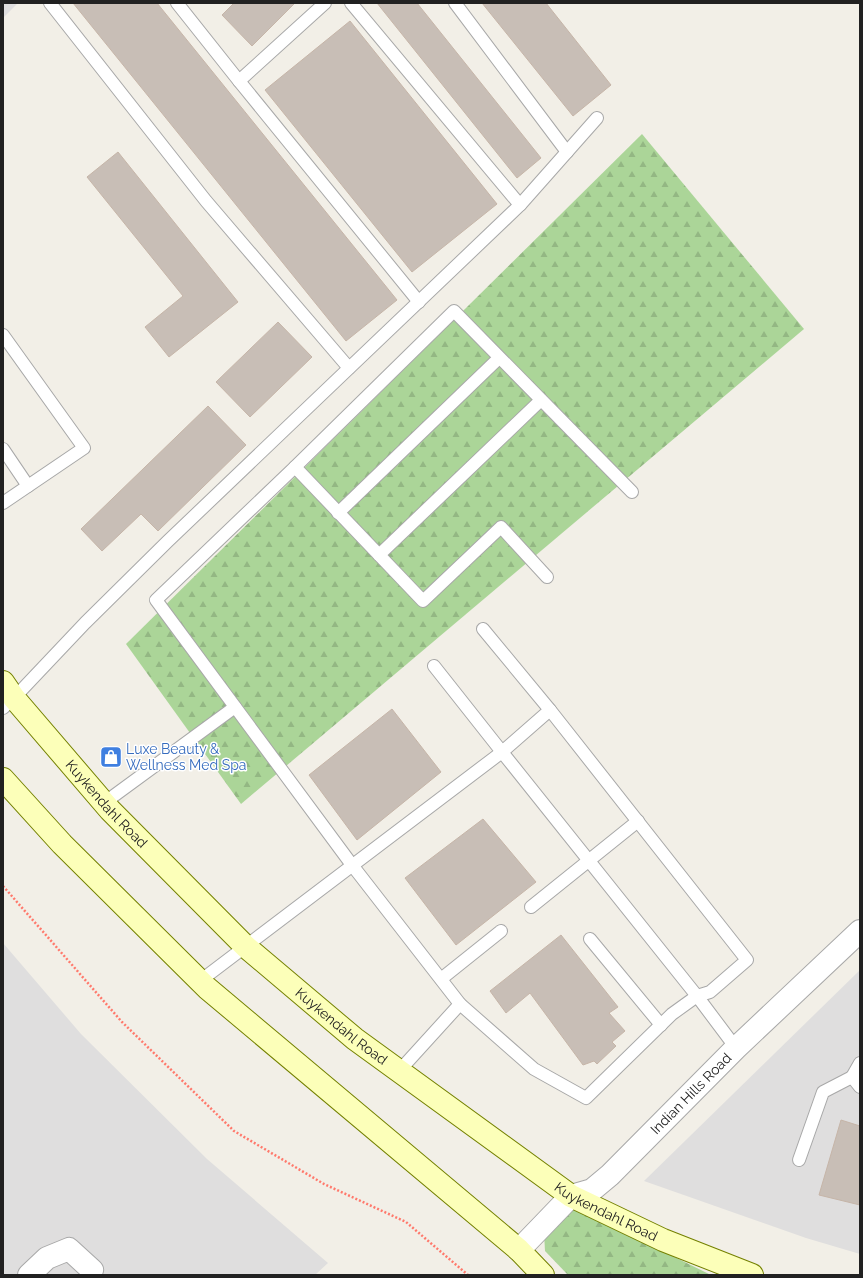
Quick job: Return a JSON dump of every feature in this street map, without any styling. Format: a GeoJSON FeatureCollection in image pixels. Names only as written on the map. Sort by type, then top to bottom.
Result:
{"type":"FeatureCollection","features":[{"type":"Feature","properties":{"kind":"main road","name":"Kuykendahl Road"},"geometry":{"type":"LineString","coordinates":[[7,696],[104,803],[245,946],[356,1038],[571,1196],[663,1240],[752,1275]]}},
{"type":"Feature","properties":{"kind":"main road"},"geometry":{"type":"LineString","coordinates":[[3,779],[62,844],[200,981],[519,1250],[543,1275]]}},
{"type":"Feature","properties":{"kind":"street","name":"Indian Hills Road"},"geometry":{"type":"LineString","coordinates":[[571,1196],[592,1190],[610,1175],[736,1048],[860,930]]}},
{"type":"Feature","properties":{"kind":"street"},"geometry":{"type":"LineString","coordinates":[[519,1250],[571,1196]]}},
{"type":"Feature","properties":{"kind":"street"},"geometry":{"type":"LineString","coordinates":[[29,1275],[47,1258],[69,1250],[92,1270],[90,1275]]}},
{"type":"Feature","properties":{"kind":"lane"},"geometry":{"type":"LineString","coordinates":[[50,3],[206,201],[349,368]]}},
{"type":"Feature","properties":{"kind":"lane"},"geometry":{"type":"LineString","coordinates":[[177,3],[419,302]]}},
{"type":"Feature","properties":{"kind":"lane"},"geometry":{"type":"LineString","coordinates":[[239,81],[324,3]]}},
{"type":"Feature","properties":{"kind":"lane"},"geometry":{"type":"LineString","coordinates":[[351,3],[520,205]]}},
{"type":"Feature","properties":{"kind":"lane"},"geometry":{"type":"LineString","coordinates":[[455,3],[567,152]]}},
{"type":"Feature","properties":{"kind":"lane"},"geometry":{"type":"LineString","coordinates":[[7,696],[520,205],[597,118]]}},
{"type":"Feature","properties":{"kind":"lane"},"geometry":{"type":"LineString","coordinates":[[483,629],[550,710],[747,960],[710,992],[697,996],[672,1014],[586,1098],[534,1069],[460,1004],[352,865],[156,600],[295,467],[454,311],[632,492]]}},
{"type":"Feature","properties":{"kind":"lane"},"geometry":{"type":"LineString","coordinates":[[3,335],[84,448],[3,503]]}},
{"type":"Feature","properties":{"kind":"lane"},"geometry":{"type":"LineString","coordinates":[[338,513],[499,358]]}},
{"type":"Feature","properties":{"kind":"lane"},"geometry":{"type":"LineString","coordinates":[[379,555],[541,400]]}},
{"type":"Feature","properties":{"kind":"lane"},"geometry":{"type":"LineString","coordinates":[[3,448],[28,486]]}},
{"type":"Feature","properties":{"kind":"lane"},"geometry":{"type":"LineString","coordinates":[[295,467],[423,601],[501,527],[547,577]]}},
{"type":"Feature","properties":{"kind":"lane"},"geometry":{"type":"LineString","coordinates":[[434,666],[697,996],[736,1048]]}},
{"type":"Feature","properties":{"kind":"lane"},"geometry":{"type":"LineString","coordinates":[[104,803],[235,707]]}},
{"type":"Feature","properties":{"kind":"lane"},"geometry":{"type":"LineString","coordinates":[[200,981],[502,752],[550,710]]}},
{"type":"Feature","properties":{"kind":"lane"},"geometry":{"type":"LineString","coordinates":[[531,907],[588,860],[638,822]]}},
{"type":"Feature","properties":{"kind":"lane"},"geometry":{"type":"LineString","coordinates":[[441,979],[501,931]]}},
{"type":"Feature","properties":{"kind":"lane"},"geometry":{"type":"LineString","coordinates":[[590,939],[661,1025]]}},
{"type":"Feature","properties":{"kind":"lane"},"geometry":{"type":"LineString","coordinates":[[400,1070],[460,1004]]}},
{"type":"Feature","properties":{"kind":"lane"},"geometry":{"type":"LineString","coordinates":[[800,1160],[823,1092],[852,1077],[860,1063]]}},
{"type":"Feature","properties":{"kind":"lane"},"geometry":{"type":"LineString","coordinates":[[852,1077],[860,1087]]}},
{"type":"Feature","properties":{"kind":"path"},"geometry":{"type":"LineString","coordinates":[[3,886],[122,1022],[234,1131],[324,1184],[406,1222],[468,1275]]}},
{"type":"Feature","properties":{"kind":"shaded area"},"geometry":{"type":"Polygon","coordinates":[[[3,3],[18,3],[3,18],[3,3]]]}},
{"type":"Feature","properties":{"kind":"shaded area"},"geometry":{"type":"Polygon","coordinates":[[[3,943],[81,1034],[207,1159],[328,1263],[315,1275],[3,1275],[3,943]]]}},
{"type":"Feature","properties":{"kind":"shaded area"},"geometry":{"type":"Polygon","coordinates":[[[860,970],[860,1254],[806,1238],[644,1181],[860,970]]]}},
{"type":"Feature","properties":{"kind":"green space"},"geometry":{"type":"Polygon","coordinates":[[[642,134],[804,329],[241,804],[126,644],[642,134]]]}},
{"type":"Feature","properties":{"kind":"green space"},"geometry":{"type":"Polygon","coordinates":[[[567,1210],[579,1210],[711,1275],[568,1275],[545,1251],[544,1233],[567,1210]]]}},
{"type":"Feature","properties":{"kind":"building"},"geometry":{"type":"Polygon","coordinates":[[[73,3],[157,3],[397,300],[346,341],[73,3]]]}},
{"type":"Feature","properties":{"kind":"building"},"geometry":{"type":"Polygon","coordinates":[[[234,3],[295,3],[252,46],[222,15],[234,3]]]}},
{"type":"Feature","properties":{"kind":"building"},"geometry":{"type":"Polygon","coordinates":[[[377,3],[417,3],[541,158],[517,178],[377,3]]]}},
{"type":"Feature","properties":{"kind":"building"},"geometry":{"type":"Polygon","coordinates":[[[482,3],[546,3],[611,85],[573,116],[482,3]]]}},
{"type":"Feature","properties":{"kind":"building"},"geometry":{"type":"Polygon","coordinates":[[[350,21],[497,204],[412,272],[265,90],[350,21]]]}},
{"type":"Feature","properties":{"kind":"building"},"geometry":{"type":"Polygon","coordinates":[[[118,152],[238,302],[169,357],[145,327],[183,296],[87,177],[118,152]]]}},
{"type":"Feature","properties":{"kind":"building"},"geometry":{"type":"Polygon","coordinates":[[[278,322],[312,357],[250,417],[216,382],[278,322]]]}},
{"type":"Feature","properties":{"kind":"building"},"geometry":{"type":"Polygon","coordinates":[[[208,406],[246,445],[158,531],[141,514],[102,551],[81,529],[208,406]]]}},
{"type":"Feature","properties":{"kind":"building"},"geometry":{"type":"Polygon","coordinates":[[[392,709],[441,772],[357,840],[309,775],[392,709]]]}},
{"type":"Feature","properties":{"kind":"building"},"geometry":{"type":"Polygon","coordinates":[[[483,819],[536,882],[456,945],[405,878],[483,819]]]}},
{"type":"Feature","properties":{"kind":"building"},"geometry":{"type":"Polygon","coordinates":[[[561,935],[618,1007],[609,1013],[625,1031],[612,1042],[616,1046],[597,1064],[594,1061],[583,1065],[530,993],[506,1013],[490,991],[561,935]]]}},
{"type":"Feature","properties":{"kind":"building"},"geometry":{"type":"Polygon","coordinates":[[[841,1120],[860,1126],[860,1205],[819,1195],[841,1120]]]}},
{"type":"Feature","properties":{"kind":"place","name":"Luxe Beauty & Wellness Med Spa"},"geometry":{"type":"Point","coordinates":[111,757]}}]}
